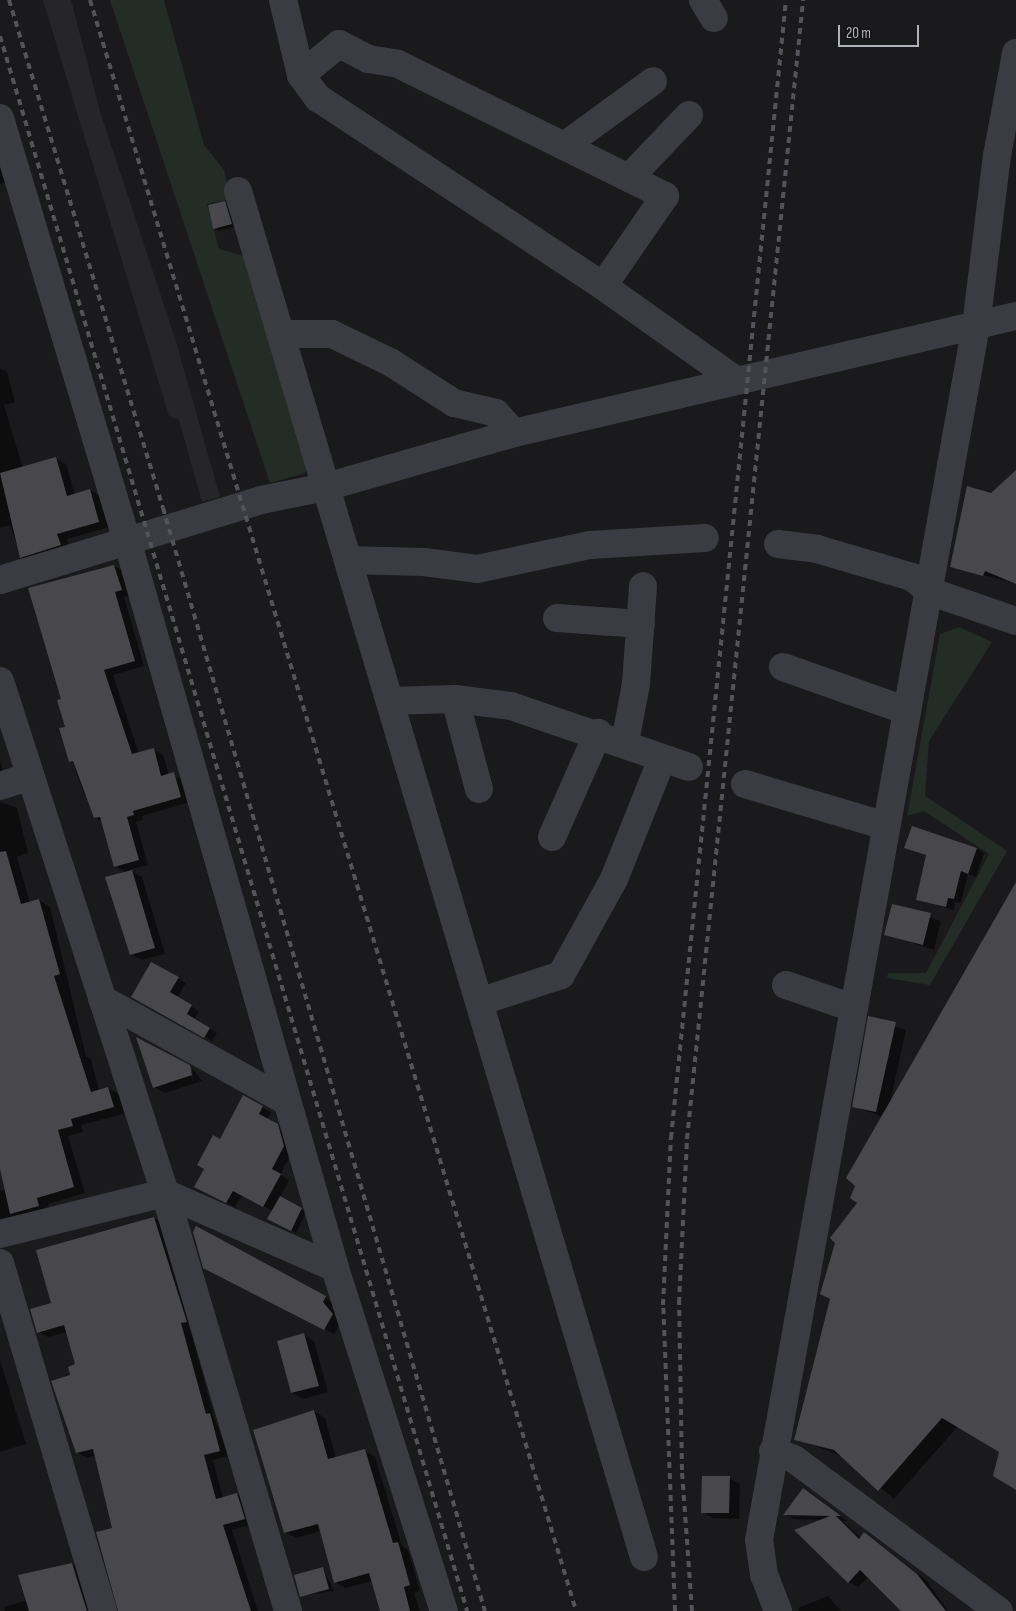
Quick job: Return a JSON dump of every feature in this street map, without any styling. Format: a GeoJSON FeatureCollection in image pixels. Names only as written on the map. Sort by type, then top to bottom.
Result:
{"type":"FeatureCollection","features":[{"type":"Feature","properties":{"kind":"street"},"geometry":{"type":"LineString","coordinates":[[283,0],[302,75],[318,98],[603,286],[734,380]]}},
{"type":"Feature","properties":{"kind":"street"},"geometry":{"type":"LineString","coordinates":[[302,75],[339,44],[368,59],[398,64],[665,196],[603,286]]}},
{"type":"Feature","properties":{"kind":"street"},"geometry":{"type":"LineString","coordinates":[[778,1611],[764,1576],[759,1540],[773,1451],[976,326],[997,156],[1016,53]]}},
{"type":"Feature","properties":{"kind":"street"},"geometry":{"type":"LineString","coordinates":[[564,146],[653,81]]}},
{"type":"Feature","properties":{"kind":"street"},"geometry":{"type":"LineString","coordinates":[[629,178],[689,115]]}},
{"type":"Feature","properties":{"kind":"street"},"geometry":{"type":"LineString","coordinates":[[0,118],[127,540],[335,1268],[444,1611]]}},
{"type":"Feature","properties":{"kind":"street"},"geometry":{"type":"LineString","coordinates":[[238,191],[390,701],[482,1001],[644,1557]]}},
{"type":"Feature","properties":{"kind":"street"},"geometry":{"type":"LineString","coordinates":[[0,580],[261,500],[326,487],[514,433],[734,380],[1016,316]]}},
{"type":"Feature","properties":{"kind":"street"},"geometry":{"type":"LineString","coordinates":[[281,334],[332,334],[390,362],[454,402],[496,413],[514,433]]}},
{"type":"Feature","properties":{"kind":"street"},"geometry":{"type":"LineString","coordinates":[[348,560],[424,562],[477,569],[590,545],[705,538]]}},
{"type":"Feature","properties":{"kind":"street"},"geometry":{"type":"LineString","coordinates":[[778,544],[817,549],[912,577],[929,591],[1016,621]]}},
{"type":"Feature","properties":{"kind":"street"},"geometry":{"type":"LineString","coordinates":[[625,742],[636,684],[643,586]]}},
{"type":"Feature","properties":{"kind":"street"},"geometry":{"type":"LineString","coordinates":[[557,618],[641,624]]}},
{"type":"Feature","properties":{"kind":"street"},"geometry":{"type":"LineString","coordinates":[[783,667],[907,710]]}},
{"type":"Feature","properties":{"kind":"street"},"geometry":{"type":"LineString","coordinates":[[0,681],[165,1193],[288,1611]]}},
{"type":"Feature","properties":{"kind":"street"},"geometry":{"type":"LineString","coordinates":[[390,701],[455,699],[511,706],[625,742],[662,759],[690,767]]}},
{"type":"Feature","properties":{"kind":"street"},"geometry":{"type":"LineString","coordinates":[[455,699],[480,789]]}},
{"type":"Feature","properties":{"kind":"street"},"geometry":{"type":"LineString","coordinates":[[552,837],[598,733]]}},
{"type":"Feature","properties":{"kind":"street"},"geometry":{"type":"LineString","coordinates":[[482,1001],[561,975],[614,878],[662,759]]}},
{"type":"Feature","properties":{"kind":"street"},"geometry":{"type":"LineString","coordinates":[[0,786],[30,776]]}},
{"type":"Feature","properties":{"kind":"street"},"geometry":{"type":"LineString","coordinates":[[746,784],[886,826]]}},
{"type":"Feature","properties":{"kind":"street"},"geometry":{"type":"LineString","coordinates":[[786,985],[853,1008]]}},
{"type":"Feature","properties":{"kind":"street"},"geometry":{"type":"LineString","coordinates":[[102,999],[286,1101]]}},
{"type":"Feature","properties":{"kind":"street"},"geometry":{"type":"LineString","coordinates":[[0,1234],[165,1193],[335,1268]]}},
{"type":"Feature","properties":{"kind":"street"},"geometry":{"type":"LineString","coordinates":[[0,1263],[103,1611]]}},
{"type":"Feature","properties":{"kind":"street"},"geometry":{"type":"LineString","coordinates":[[773,1451],[794,1460],[999,1611]]}},
{"type":"Feature","properties":{"kind":"shaded area"},"geometry":{"type":"Polygon","coordinates":[[[43,0],[71,0],[101,115],[175,338],[220,497],[202,502],[179,420],[169,416],[43,0]]]}},
{"type":"Feature","properties":{"kind":"shaded area"},"geometry":{"type":"Polygon","coordinates":[[[110,0],[164,0],[204,145],[224,170],[231,199],[207,204],[219,249],[251,258],[312,462],[305,473],[270,483],[110,0]]]}},
{"type":"Feature","properties":{"kind":"shaded area"},"geometry":{"type":"Polygon","coordinates":[[[959,627],[992,642],[929,741],[925,796],[1007,851],[930,985],[887,978],[888,973],[926,973],[989,854],[924,811],[907,816],[940,634],[959,627]]]}},
{"type":"Feature","properties":{"kind":"building"},"geometry":{"type":"Polygon","coordinates":[[[225,201],[232,224],[213,229],[208,205],[225,201]]]}},
{"type":"Feature","properties":{"kind":"building"},"geometry":{"type":"Polygon","coordinates":[[[56,457],[67,496],[90,489],[99,522],[57,534],[61,545],[20,558],[0,473],[56,457]]]}},
{"type":"Feature","properties":{"kind":"building"},"geometry":{"type":"Polygon","coordinates":[[[1016,470],[1016,584],[985,571],[983,576],[950,567],[967,486],[991,493],[1016,470]]]}},
{"type":"Feature","properties":{"kind":"building"},"geometry":{"type":"Polygon","coordinates":[[[114,565],[122,590],[115,592],[135,661],[104,670],[132,754],[154,748],[161,776],[174,772],[181,797],[133,811],[134,815],[127,817],[139,860],[114,867],[100,817],[94,818],[73,761],[69,762],[59,728],[65,727],[57,700],[61,699],[28,588],[114,565]]]}},
{"type":"Feature","properties":{"kind":"building"},"geometry":{"type":"Polygon","coordinates":[[[912,826],[977,848],[968,874],[961,871],[954,899],[948,898],[946,907],[916,900],[926,855],[904,848],[912,826]]]}},
{"type":"Feature","properties":{"kind":"building"},"geometry":{"type":"Polygon","coordinates":[[[6,851],[21,904],[39,899],[60,974],[54,976],[91,1092],[108,1087],[114,1107],[71,1119],[73,1126],[58,1130],[74,1187],[37,1198],[39,1206],[10,1214],[0,1169],[0,852],[6,851]]]}},
{"type":"Feature","properties":{"kind":"building"},"geometry":{"type":"Polygon","coordinates":[[[132,870],[155,948],[130,955],[105,877],[132,870]]]}},
{"type":"Feature","properties":{"kind":"building"},"geometry":{"type":"Polygon","coordinates":[[[1016,882],[1016,1490],[993,1476],[999,1452],[942,1418],[878,1491],[834,1450],[794,1440],[830,1299],[820,1294],[835,1243],[830,1238],[857,1203],[850,1198],[855,1186],[846,1178],[1016,882]]]}},
{"type":"Feature","properties":{"kind":"building"},"geometry":{"type":"Polygon","coordinates":[[[892,904],[931,913],[923,945],[884,935],[892,904]]]}},
{"type":"Feature","properties":{"kind":"building"},"geometry":{"type":"Polygon","coordinates":[[[151,962],[179,977],[170,992],[192,1005],[187,1014],[210,1028],[204,1038],[131,997],[151,962]]]}},
{"type":"Feature","properties":{"kind":"building"},"geometry":{"type":"Polygon","coordinates":[[[868,1016],[896,1022],[876,1112],[852,1107],[868,1016]]]}},
{"type":"Feature","properties":{"kind":"building"},"geometry":{"type":"Polygon","coordinates":[[[136,1037],[190,1065],[192,1075],[153,1088],[136,1037]]]}},
{"type":"Feature","properties":{"kind":"building"},"geometry":{"type":"Polygon","coordinates":[[[243,1095],[263,1106],[259,1114],[278,1124],[284,1146],[272,1169],[281,1174],[263,1207],[233,1191],[226,1203],[194,1187],[204,1169],[197,1165],[213,1135],[220,1139],[243,1095]]]}},
{"type":"Feature","properties":{"kind":"building"},"geometry":{"type":"Polygon","coordinates":[[[280,1196],[302,1208],[291,1231],[267,1219],[280,1196]]]}},
{"type":"Feature","properties":{"kind":"building"},"geometry":{"type":"Polygon","coordinates":[[[154,1217],[187,1322],[181,1323],[206,1414],[210,1413],[220,1451],[204,1455],[216,1499],[237,1493],[245,1519],[223,1525],[251,1611],[118,1611],[96,1532],[112,1528],[93,1449],[76,1453],[51,1381],[70,1375],[68,1367],[75,1364],[64,1325],[37,1333],[30,1309],[51,1303],[36,1250],[154,1217]]]}},
{"type":"Feature","properties":{"kind":"building"},"geometry":{"type":"Polygon","coordinates":[[[196,1226],[326,1296],[323,1302],[333,1314],[324,1330],[203,1268],[193,1232],[196,1226]]]}},
{"type":"Feature","properties":{"kind":"building"},"geometry":{"type":"Polygon","coordinates":[[[304,1333],[319,1386],[291,1393],[277,1341],[304,1333]]]}},
{"type":"Feature","properties":{"kind":"building"},"geometry":{"type":"Polygon","coordinates":[[[314,1410],[328,1459],[365,1449],[393,1543],[398,1542],[410,1585],[404,1587],[410,1611],[380,1611],[369,1573],[334,1583],[318,1524],[284,1533],[253,1430],[314,1410]]]}},
{"type":"Feature","properties":{"kind":"building"},"geometry":{"type":"Polygon","coordinates":[[[702,1476],[730,1476],[729,1513],[701,1513],[702,1476]]]}},
{"type":"Feature","properties":{"kind":"building"},"geometry":{"type":"Polygon","coordinates":[[[803,1488],[841,1516],[836,1516],[859,1539],[864,1532],[917,1574],[946,1611],[901,1611],[860,1570],[848,1583],[794,1530],[830,1516],[783,1515],[803,1488]]]}},
{"type":"Feature","properties":{"kind":"building"},"geometry":{"type":"Polygon","coordinates":[[[72,1563],[87,1611],[29,1611],[18,1575],[72,1563]]]}},
{"type":"Feature","properties":{"kind":"building"},"geometry":{"type":"Polygon","coordinates":[[[323,1567],[329,1589],[300,1597],[294,1575],[323,1567]]]}},
{"type":"Feature","properties":{"kind":"railway"},"geometry":{"type":"LineString","coordinates":[[9,0],[163,508],[485,1611]]}},
{"type":"Feature","properties":{"kind":"railway"},"geometry":{"type":"LineString","coordinates":[[90,0],[576,1611]]}},
{"type":"Feature","properties":{"kind":"railway"},"geometry":{"type":"LineString","coordinates":[[675,1611],[663,1305],[671,1138],[786,0]]}},
{"type":"Feature","properties":{"kind":"railway"},"geometry":{"type":"LineString","coordinates":[[692,1611],[682,1470],[679,1303],[687,1139],[803,0]]}},
{"type":"Feature","properties":{"kind":"railway"},"geometry":{"type":"LineString","coordinates":[[0,36],[467,1611]]}}]}
